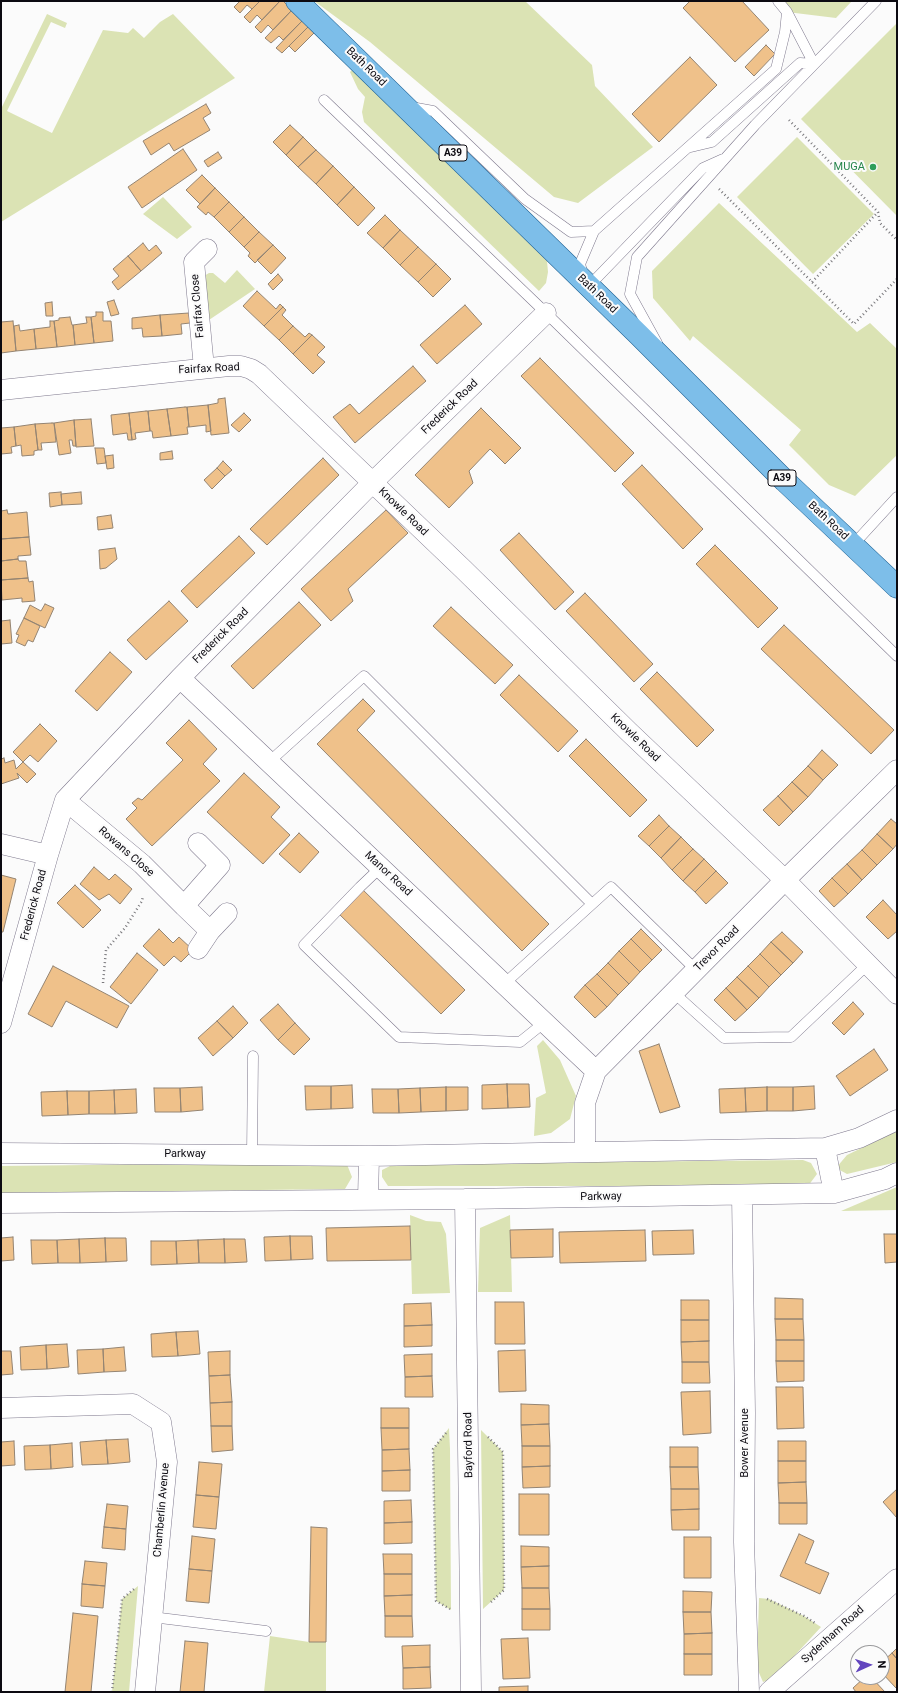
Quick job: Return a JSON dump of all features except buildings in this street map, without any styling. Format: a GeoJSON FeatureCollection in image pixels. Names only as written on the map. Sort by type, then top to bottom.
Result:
{"type":"FeatureCollection","features":[{"type":"Feature","properties":{"kind":"main road","name":"Bath Road"},"geometry":{"type":"LineString","coordinates":[[297,1],[587,284],[785,481],[897,587]]}},
{"type":"Feature","properties":{"kind":"street","name":"Fairfax Close"},"geometry":{"type":"LineString","coordinates":[[204,368],[194,262],[207,249]]}},
{"type":"Feature","properties":{"kind":"street","name":"Frederick Road"},"geometry":{"type":"LineString","coordinates":[[1,1023],[65,800],[180,678],[373,482],[546,313]]}},
{"type":"Feature","properties":{"kind":"street","name":"Fairfax Road"},"geometry":{"type":"LineString","coordinates":[[1,390],[204,368],[241,366],[251,369],[259,374],[373,482]]}},
{"type":"Feature","properties":{"kind":"street","name":"Knowle Road"},"geometry":{"type":"LineString","coordinates":[[373,482],[623,726],[785,880],[897,994]]}},
{"type":"Feature","properties":{"kind":"street","name":"Manor Road"},"geometry":{"type":"LineString","coordinates":[[180,678],[596,1071]]}},
{"type":"Feature","properties":{"kind":"street","name":"Trevor Road"},"geometry":{"type":"LineString","coordinates":[[585,1152],[585,1103],[596,1071],[785,880],[897,770]]}},
{"type":"Feature","properties":{"kind":"street","name":"Rowans Close"},"geometry":{"type":"LineString","coordinates":[[65,800],[147,869],[210,931]]}},
{"type":"Feature","properties":{"kind":"street"},"geometry":{"type":"LineString","coordinates":[[184,906],[220,865],[198,843]]}},
{"type":"Feature","properties":{"kind":"street"},"geometry":{"type":"LineString","coordinates":[[1,844],[48,855]]}},
{"type":"Feature","properties":{"kind":"street"},"geometry":{"type":"LineString","coordinates":[[198,949],[210,931],[227,913]]}},
{"type":"Feature","properties":{"kind":"street","name":"Parkway"},"geometry":{"type":"LineString","coordinates":[[1,1153],[369,1156],[826,1148],[859,1138],[897,1120]]}},
{"type":"Feature","properties":{"kind":"street"},"geometry":{"type":"LineString","coordinates":[[826,1148],[834,1193]]}},
{"type":"Feature","properties":{"kind":"street"},"geometry":{"type":"LineString","coordinates":[[368,1199],[369,1156]]}},
{"type":"Feature","properties":{"kind":"street","name":"Parkway"},"geometry":{"type":"LineString","coordinates":[[1,1203],[465,1199],[834,1193],[885,1179],[897,1173]]}},
{"type":"Feature","properties":{"kind":"street","name":"Bower Avenue"},"geometry":{"type":"LineString","coordinates":[[742,1195],[745,1413],[744,1542],[749,1692]]}},
{"type":"Feature","properties":{"kind":"street","name":"Bayford Road"},"geometry":{"type":"LineString","coordinates":[[465,1199],[471,1692]]}},
{"type":"Feature","properties":{"kind":"street","name":"Chamberlin Avenue"},"geometry":{"type":"LineString","coordinates":[[1,1408],[133,1404],[161,1422],[167,1462],[145,1692]]}},
{"type":"Feature","properties":{"kind":"street","name":"Sydenham Road"},"geometry":{"type":"LineString","coordinates":[[769,1692],[897,1579]]}},
{"type":"Feature","properties":{"kind":"lane"},"geometry":{"type":"LineString","coordinates":[[778,1],[787,12],[814,64]]}},
{"type":"Feature","properties":{"kind":"lane"},"geometry":{"type":"LineString","coordinates":[[670,366],[630,294],[637,257],[726,157],[876,1]]}},
{"type":"Feature","properties":{"kind":"lane"},"geometry":{"type":"LineString","coordinates":[[726,157],[703,168],[587,284],[580,264],[594,231],[776,69],[785,32],[787,12]]}},
{"type":"Feature","properties":{"kind":"lane"},"geometry":{"type":"LineString","coordinates":[[688,148],[712,142],[800,63],[814,64]]}},
{"type":"Feature","properties":{"kind":"lane"},"geometry":{"type":"LineString","coordinates":[[324,100],[546,313],[897,656]]}},
{"type":"Feature","properties":{"kind":"lane"},"geometry":{"type":"LineString","coordinates":[[405,106],[433,111],[525,199],[571,232],[594,231]]}},
{"type":"Feature","properties":{"kind":"lane"},"geometry":{"type":"LineString","coordinates":[[853,545],[897,497]]}},
{"type":"Feature","properties":{"kind":"lane"},"geometry":{"type":"LineString","coordinates":[[269,762],[364,676],[592,904]]}},
{"type":"Feature","properties":{"kind":"lane"},"geometry":{"type":"LineString","coordinates":[[381,867],[304,945],[399,1037],[520,1042],[544,1022]]}},
{"type":"Feature","properties":{"kind":"lane"},"geometry":{"type":"LineString","coordinates":[[504,984],[611,887],[696,970]]}},
{"type":"Feature","properties":{"kind":"lane"},"geometry":{"type":"LineString","coordinates":[[674,992],[724,1038],[791,1037],[868,964]]}},
{"type":"Feature","properties":{"kind":"lane"},"geometry":{"type":"LineString","coordinates":[[252,1155],[253,1056]]}},
{"type":"Feature","properties":{"kind":"lane"},"geometry":{"type":"LineString","coordinates":[[152,1617],[266,1631]]}},
{"type":"Feature","properties":{"kind":"path"},"geometry":{"type":"LineString","coordinates":[[789,120],[878,212],[880,223],[897,240]]}},
{"type":"Feature","properties":{"kind":"path"},"geometry":{"type":"LineString","coordinates":[[719,189],[854,324],[897,279]]}},
{"type":"Feature","properties":{"kind":"path"},"geometry":{"type":"LineString","coordinates":[[812,282],[878,212]]}},
{"type":"Feature","properties":{"kind":"path"},"geometry":{"type":"LineString","coordinates":[[104,983],[106,950],[125,928],[142,901],[147,869]]}},
{"type":"Feature","properties":{"kind":"path"},"geometry":{"type":"LineString","coordinates":[[468,1409],[481,1430],[504,1452],[504,1590],[470,1620],[436,1601],[433,1449],[468,1409]]}},
{"type":"Feature","properties":{"kind":"path"},"geometry":{"type":"LineString","coordinates":[[112,1692],[122,1599],[157,1571]]}},
{"type":"Feature","properties":{"kind":"path"},"geometry":{"type":"LineString","coordinates":[[746,1598],[769,1599],[804,1616],[833,1636]]}},
{"type":"Feature","properties":{"kind":"green space"},"geometry":{"type":"Polygon","coordinates":[[[314,1],[525,1],[592,65],[595,86],[653,147],[578,203],[554,197],[370,42],[314,1]]]}},
{"type":"Feature","properties":{"kind":"green space"},"geometry":{"type":"Polygon","coordinates":[[[778,1],[852,1],[836,18],[787,12],[778,1]]]}},
{"type":"Feature","properties":{"kind":"green space"},"geometry":{"type":"Polygon","coordinates":[[[47,14],[67,23],[65,28],[51,22],[7,111],[52,133],[103,30],[128,33],[133,28],[144,38],[160,22],[173,14],[235,78],[1,222],[1,109],[47,14]]]}},
{"type":"Feature","properties":{"kind":"green space","name":"MUGA"},"geometry":{"type":"Polygon","coordinates":[[[897,23],[897,216],[801,119],[897,23]]]}},
{"type":"Feature","properties":{"kind":"green space"},"geometry":{"type":"Polygon","coordinates":[[[352,70],[547,261],[548,272],[546,283],[539,291],[364,122],[362,112],[365,97],[358,89],[350,72],[352,70]]]}},
{"type":"Feature","properties":{"kind":"green space"},"geometry":{"type":"Polygon","coordinates":[[[797,137],[874,214],[813,274],[737,197],[797,137]]]}},
{"type":"Feature","properties":{"kind":"green space"},"geometry":{"type":"Polygon","coordinates":[[[163,197],[192,227],[177,239],[143,214],[163,197]]]}},
{"type":"Feature","properties":{"kind":"green space"},"geometry":{"type":"Polygon","coordinates":[[[719,203],[857,332],[870,323],[897,349],[897,455],[855,496],[829,485],[789,445],[801,430],[693,336],[690,341],[653,298],[652,271],[719,203]]]}},
{"type":"Feature","properties":{"kind":"green space"},"geometry":{"type":"Polygon","coordinates":[[[237,270],[255,289],[206,322],[204,276],[209,273],[213,273],[225,283],[237,270]]]}},
{"type":"Feature","properties":{"kind":"green space"},"geometry":{"type":"Polygon","coordinates":[[[543,1040],[560,1060],[576,1096],[570,1119],[551,1133],[534,1136],[536,1098],[546,1093],[537,1046],[543,1040]]]}},
{"type":"Feature","properties":{"kind":"green space"},"geometry":{"type":"Polygon","coordinates":[[[897,1131],[897,1162],[847,1174],[836,1168],[847,1155],[897,1131]]]}},
{"type":"Feature","properties":{"kind":"green space"},"geometry":{"type":"Polygon","coordinates":[[[803,1160],[811,1163],[817,1174],[808,1186],[388,1186],[382,1177],[382,1170],[394,1164],[803,1160]]]}},
{"type":"Feature","properties":{"kind":"green space"},"geometry":{"type":"Polygon","coordinates":[[[346,1162],[352,1177],[345,1189],[1,1193],[1,1166],[346,1162]]]}},
{"type":"Feature","properties":{"kind":"green space"},"geometry":{"type":"Polygon","coordinates":[[[897,1187],[897,1210],[841,1211],[897,1187]]]}},
{"type":"Feature","properties":{"kind":"green space"},"geometry":{"type":"Polygon","coordinates":[[[410,1215],[426,1221],[441,1222],[446,1234],[450,1293],[412,1294],[410,1215]]]}},
{"type":"Feature","properties":{"kind":"green space"},"geometry":{"type":"Polygon","coordinates":[[[510,1215],[512,1292],[478,1292],[480,1228],[510,1215]]]}},
{"type":"Feature","properties":{"kind":"green space"},"geometry":{"type":"Polygon","coordinates":[[[449,1428],[451,1610],[436,1601],[433,1449],[449,1428]]]}},
{"type":"Feature","properties":{"kind":"green space"},"geometry":{"type":"Polygon","coordinates":[[[481,1430],[503,1452],[504,1590],[483,1609],[481,1430]]]}},
{"type":"Feature","properties":{"kind":"green space"},"geometry":{"type":"Polygon","coordinates":[[[138,1586],[129,1692],[112,1692],[122,1599],[138,1586]]]}},
{"type":"Feature","properties":{"kind":"green space"},"geometry":{"type":"Polygon","coordinates":[[[759,1598],[769,1599],[804,1616],[821,1627],[774,1678],[763,1682],[757,1668],[759,1598]]]}},
{"type":"Feature","properties":{"kind":"green space"},"geometry":{"type":"Polygon","coordinates":[[[270,1636],[309,1642],[326,1642],[326,1692],[264,1692],[270,1636]]]}},
{"type":"Feature","properties":{"kind":"place","name":"MUGA"},"geometry":{"type":"Point","coordinates":[873,167]}}]}
